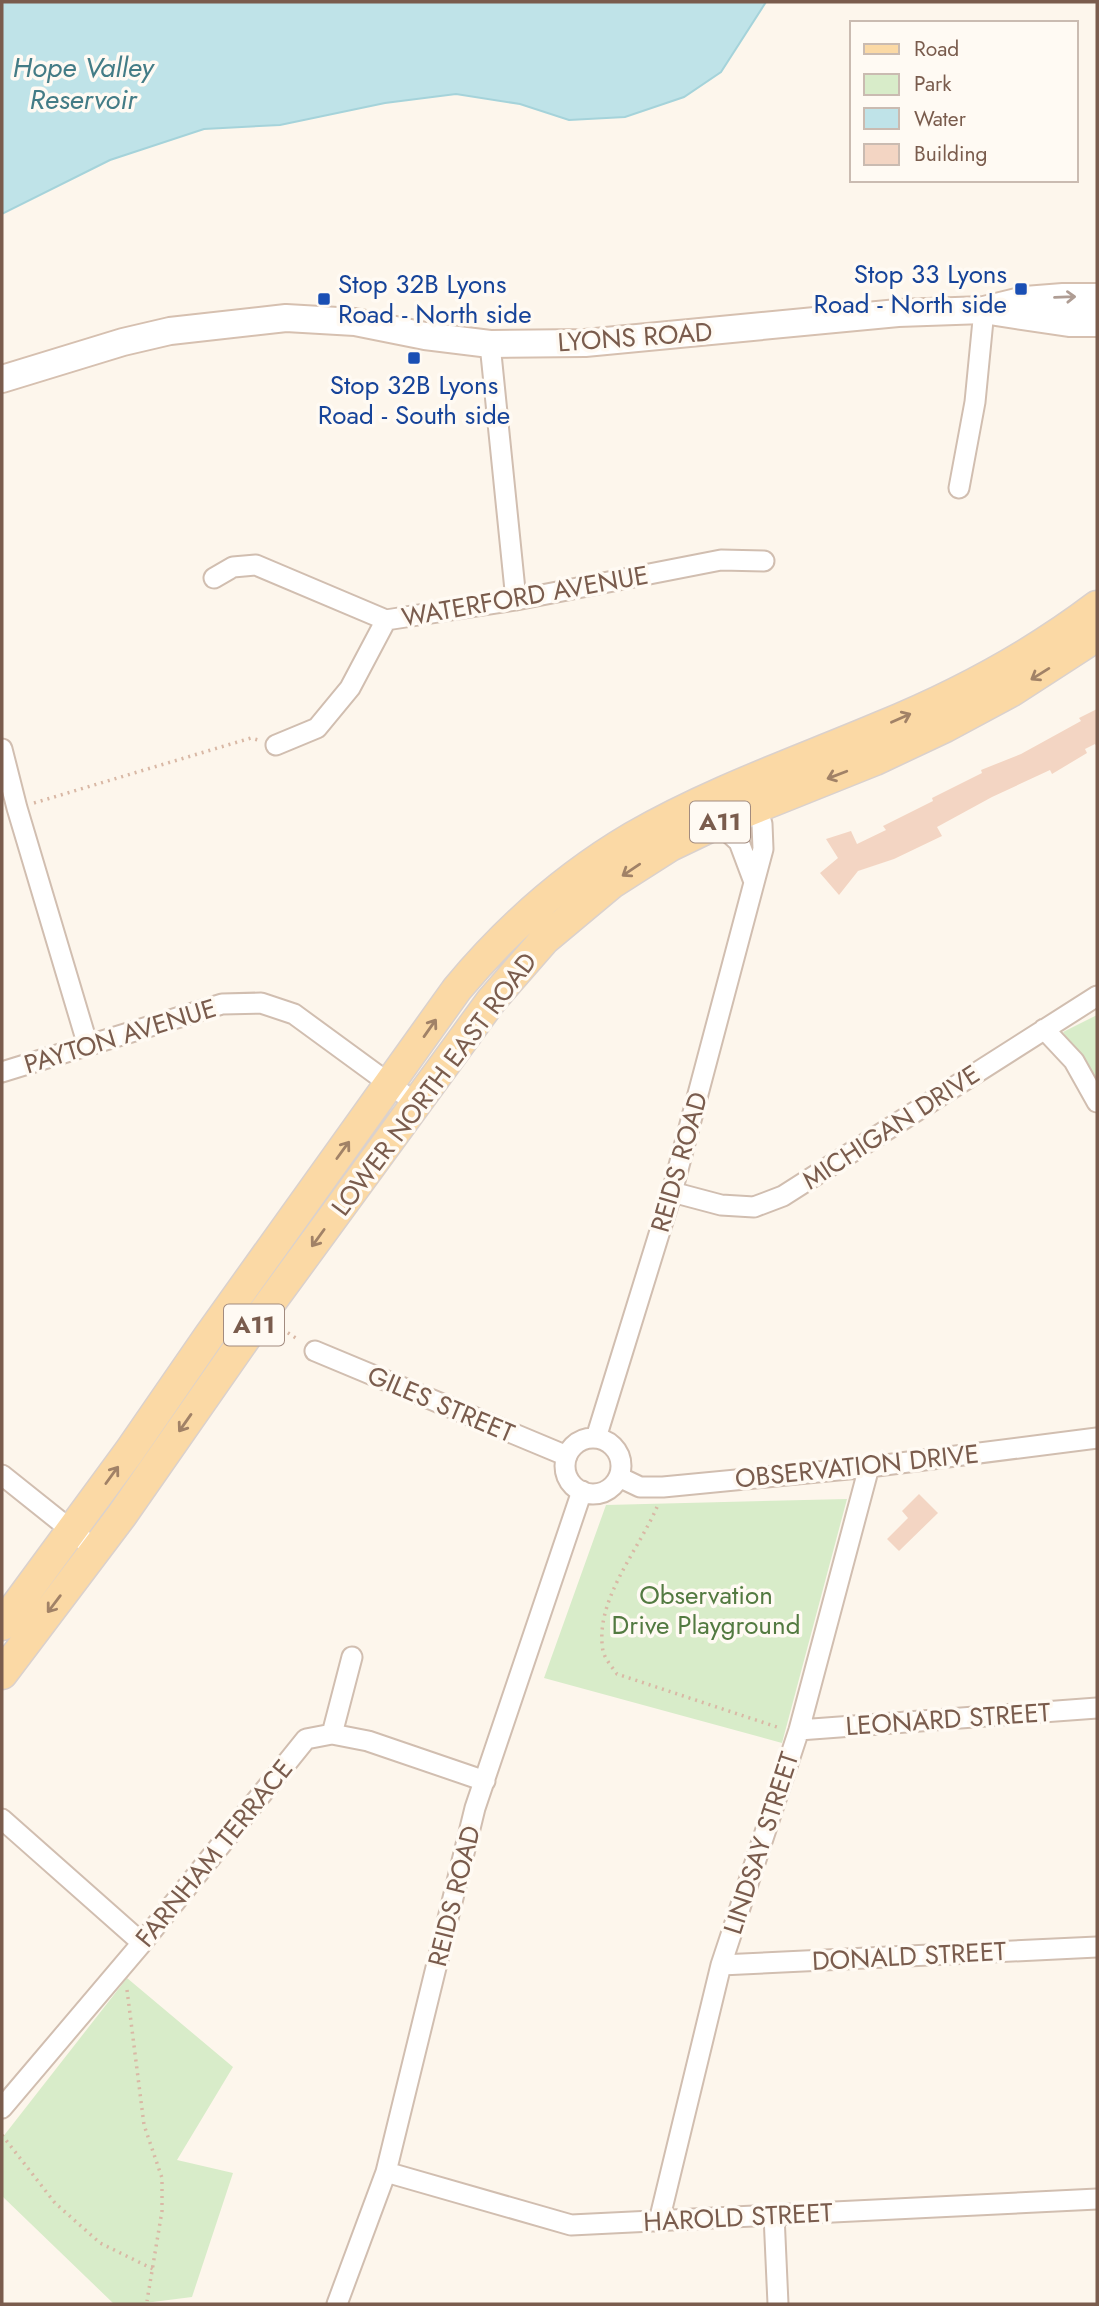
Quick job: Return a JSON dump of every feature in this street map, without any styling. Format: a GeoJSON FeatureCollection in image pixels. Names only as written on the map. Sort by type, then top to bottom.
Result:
{"type":"FeatureCollection","features":[{"type":"Feature","properties":{"kind":"main road","name":"LOWER NORTH EAST ROAD"},"geometry":{"type":"LineString","coordinates":[[2,1674],[96,1550],[260,1317],[506,981],[558,927],[589,900],[640,864],[718,823],[753,794],[889,723],[963,689],[1040,645],[1097,606]]}},
{"type":"Feature","properties":{"kind":"main road","name":"LOWER NORTH EAST ROAD"},"geometry":{"type":"LineString","coordinates":[[2,1625],[465,979],[497,943],[552,893],[596,860],[632,838],[753,794],[875,760],[946,727],[1012,691],[1097,636]]}},
{"type":"Feature","properties":{"kind":"street","name":"LYONS ROAD"},"geometry":{"type":"LineString","coordinates":[[984,310],[1025,300],[1097,297]]}},
{"type":"Feature","properties":{"kind":"street","name":"LYONS ROAD"},"geometry":{"type":"LineString","coordinates":[[2,379],[122,342],[170,331],[276,318],[314,317],[355,321],[425,336],[490,344],[585,343],[898,313],[984,310],[1069,323],[1097,323]]}},
{"type":"Feature","properties":{"kind":"street"},"geometry":{"type":"LineString","coordinates":[[959,488],[975,402],[984,310]]}},
{"type":"Feature","properties":{"kind":"street"},"geometry":{"type":"LineString","coordinates":[[490,344],[516,600]]}},
{"type":"Feature","properties":{"kind":"street","name":"WATERFORD AVENUE"},"geometry":{"type":"LineString","coordinates":[[214,578],[233,568],[256,565],[386,620],[516,600],[721,561],[764,561]]}},
{"type":"Feature","properties":{"kind":"street"},"geometry":{"type":"LineString","coordinates":[[276,745],[317,728],[350,688],[386,620]]}},
{"type":"Feature","properties":{"kind":"street"},"geometry":{"type":"LineString","coordinates":[[2,749],[17,808],[89,1046]]}},
{"type":"Feature","properties":{"kind":"street","name":"REIDS ROAD"},"geometry":{"type":"LineString","coordinates":[[596,1438],[672,1192],[763,849],[753,794]]}},
{"type":"Feature","properties":{"kind":"street"},"geometry":{"type":"LineString","coordinates":[[718,823],[739,842],[754,883]]}},
{"type":"Feature","properties":{"kind":"street","name":"MICHIGAN DRIVE"},"geometry":{"type":"LineString","coordinates":[[672,1192],[721,1205],[754,1208],[783,1196],[1097,996]]}},
{"type":"Feature","properties":{"kind":"street","name":"PAYTON AVENUE"},"geometry":{"type":"LineString","coordinates":[[2,1072],[222,1004],[261,1003],[294,1014],[417,1104]]}},
{"type":"Feature","properties":{"kind":"street"},"geometry":{"type":"LineString","coordinates":[[1044,1029],[1074,1061],[1097,1102]]}},
{"type":"Feature","properties":{"kind":"street","name":"GILES STREET"},"geometry":{"type":"LineString","coordinates":[[315,1351],[567,1456]]}},
{"type":"Feature","properties":{"kind":"street","name":"OBSERVATION DRIVE"},"geometry":{"type":"LineString","coordinates":[[619,1478],[640,1487],[663,1487],[869,1467],[1097,1437]]}},
{"type":"Feature","properties":{"kind":"street"},"geometry":{"type":"LineString","coordinates":[[596,1438],[614,1446],[619,1454],[619,1478],[603,1492],[582,1491],[574,1486],[567,1475],[567,1456],[583,1439],[596,1438]]}},
{"type":"Feature","properties":{"kind":"street","name":"LINDSAY STREET"},"geometry":{"type":"LineString","coordinates":[[659,2221],[721,1965],[797,1735],[869,1467]]}},
{"type":"Feature","properties":{"kind":"street"},"geometry":{"type":"LineString","coordinates":[[2,1475],[96,1550]]}},
{"type":"Feature","properties":{"kind":"street","name":"REIDS ROAD"},"geometry":{"type":"LineString","coordinates":[[337,2304],[386,2172],[475,1808],[582,1491]]}},
{"type":"Feature","properties":{"kind":"street"},"geometry":{"type":"LineString","coordinates":[[352,1657],[332,1734],[368,1741],[485,1781]]}},
{"type":"Feature","properties":{"kind":"street","name":"LEONARD STREET"},"geometry":{"type":"LineString","coordinates":[[797,1735],[1097,1708]]}},
{"type":"Feature","properties":{"kind":"street","name":"FARNHAM TERRACE"},"geometry":{"type":"LineString","coordinates":[[2,2108],[142,1943],[306,1739],[332,1734]]}},
{"type":"Feature","properties":{"kind":"street"},"geometry":{"type":"LineString","coordinates":[[2,1819],[142,1943]]}},
{"type":"Feature","properties":{"kind":"street","name":"DONALD STREET"},"geometry":{"type":"LineString","coordinates":[[721,1965],[1097,1947]]}},
{"type":"Feature","properties":{"kind":"street","name":"HAROLD STREET"},"geometry":{"type":"LineString","coordinates":[[386,2172],[571,2225],[1097,2199]]}},
{"type":"Feature","properties":{"kind":"street"},"geometry":{"type":"LineString","coordinates":[[774,2215],[778,2304]]}},
{"type":"Feature","properties":{"kind":"path"},"geometry":{"type":"LineString","coordinates":[[17,808],[251,738],[276,745]]}},
{"type":"Feature","properties":{"kind":"path"},"geometry":{"type":"LineString","coordinates":[[260,1317],[315,1351]]}},
{"type":"Feature","properties":{"kind":"path"},"geometry":{"type":"LineString","coordinates":[[663,1487],[647,1531],[614,1586],[602,1628],[603,1654],[617,1674],[786,1729],[797,1735]]}},
{"type":"Feature","properties":{"kind":"path"},"geometry":{"type":"LineString","coordinates":[[126,1983],[144,2125],[162,2178],[162,2211],[147,2301]]}},
{"type":"Feature","properties":{"kind":"path"},"geometry":{"type":"LineString","coordinates":[[2,2135],[55,2203],[100,2243],[153,2269]]}},
{"type":"Feature","properties":{"kind":"green space"},"geometry":{"type":"Polygon","coordinates":[[[1097,1015],[1097,1089],[1063,1032],[1097,1015]]]}},
{"type":"Feature","properties":{"kind":"green space","name":"Observation Drive Playground"},"geometry":{"type":"Polygon","coordinates":[[[847,1499],[782,1743],[544,1678],[606,1505],[847,1499]]]}},
{"type":"Feature","properties":{"kind":"green space"},"geometry":{"type":"Polygon","coordinates":[[[127,1978],[233,2067],[177,2160],[233,2173],[192,2297],[114,2304],[2,2196],[2,2138],[127,1978]]]}},
{"type":"Feature","properties":{"kind":"water","name":"Hope Valley Reservoir"},"geometry":{"type":"Polygon","coordinates":[[[2,2],[766,2],[721,72],[684,97],[625,117],[569,120],[520,104],[456,94],[385,103],[280,125],[204,129],[110,160],[2,214],[2,2]]]}},
{"type":"Feature","properties":{"kind":"building"},"geometry":{"type":"Polygon","coordinates":[[[1097,709],[1097,747],[1095,744],[1085,749],[1087,753],[1052,774],[1050,770],[937,827],[942,836],[894,859],[858,871],[839,895],[820,873],[838,858],[826,839],[851,831],[857,844],[886,830],[883,826],[933,801],[932,798],[982,773],[981,770],[1021,754],[1081,721],[1079,718],[1097,709]]]}},
{"type":"Feature","properties":{"kind":"building"},"geometry":{"type":"Polygon","coordinates":[[[919,1494],[938,1513],[899,1551],[887,1539],[908,1518],[902,1511],[919,1494]]]}},
{"type":"Feature","properties":{"kind":"place","name":"Stop 33 Lyons Road - North side"},"geometry":{"type":"Point","coordinates":[1021,289]}},
{"type":"Feature","properties":{"kind":"place","name":"Stop 32B Lyons Road - North side"},"geometry":{"type":"Point","coordinates":[324,299]}},
{"type":"Feature","properties":{"kind":"place","name":"Stop 32B Lyons Road - South side"},"geometry":{"type":"Point","coordinates":[414,358]}}]}
